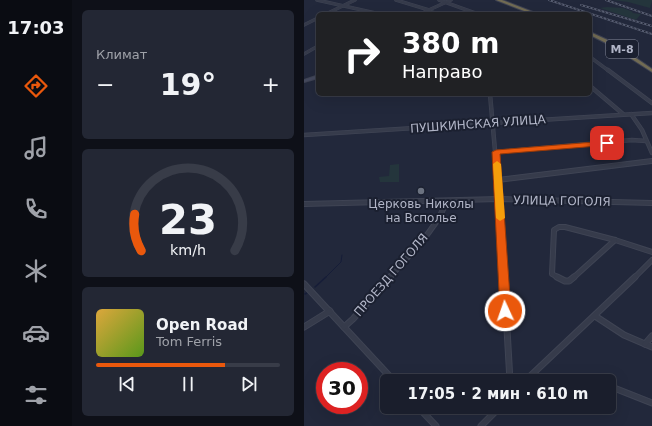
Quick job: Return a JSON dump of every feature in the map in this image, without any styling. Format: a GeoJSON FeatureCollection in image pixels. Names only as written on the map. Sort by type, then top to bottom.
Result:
{"type":"FeatureCollection","features":[{"type":"Feature","properties":{"kind":"highway"},"geometry":{"type":"LineString","coordinates":[[498,0],[531,12]]}},
{"type":"Feature","properties":{"kind":"highway"},"geometry":{"type":"LineString","coordinates":[[501,0],[534,12]]}},
{"type":"Feature","properties":{"kind":"highway","name":"М-8"},"geometry":{"type":"LineString","coordinates":[[592,33],[616,45],[652,70]]}},
{"type":"Feature","properties":{"kind":"street"},"geometry":{"type":"LineString","coordinates":[[317,0],[372,12]]}},
{"type":"Feature","properties":{"kind":"street"},"geometry":{"type":"LineString","coordinates":[[330,12],[355,0]]}},
{"type":"Feature","properties":{"kind":"street"},"geometry":{"type":"LineString","coordinates":[[396,0],[434,12]]}},
{"type":"Feature","properties":{"kind":"street"},"geometry":{"type":"LineString","coordinates":[[439,0],[473,12]]}},
{"type":"Feature","properties":{"kind":"street"},"geometry":{"type":"LineString","coordinates":[[424,12],[451,0]]}},
{"type":"Feature","properties":{"kind":"street"},"geometry":{"type":"LineString","coordinates":[[304,25],[316,19]]}},
{"type":"Feature","properties":{"kind":"street"},"geometry":{"type":"LineString","coordinates":[[304,54],[316,47]]}},
{"type":"Feature","properties":{"kind":"street"},"geometry":{"type":"LineString","coordinates":[[592,58],[652,103]]}},
{"type":"Feature","properties":{"kind":"street"},"geometry":{"type":"LineString","coordinates":[[304,81],[316,78]]}},
{"type":"Feature","properties":{"kind":"street"},"geometry":{"type":"LineString","coordinates":[[592,88],[624,115]]}},
{"type":"Feature","properties":{"kind":"street"},"geometry":{"type":"LineString","coordinates":[[490,96],[490,111],[493,123],[498,180],[510,374]]}},
{"type":"Feature","properties":{"kind":"street","name":"ПУШКИНСКАЯ УЛИЦА"},"geometry":{"type":"LineString","coordinates":[[304,135],[652,113]]}},
{"type":"Feature","properties":{"kind":"street"},"geometry":{"type":"LineString","coordinates":[[631,114],[642,130],[652,153]]}},
{"type":"Feature","properties":{"kind":"street"},"geometry":{"type":"LineString","coordinates":[[496,152],[528,151],[632,140],[646,141]]}},
{"type":"Feature","properties":{"kind":"street"},"geometry":{"type":"LineString","coordinates":[[498,180],[652,161]]}},
{"type":"Feature","properties":{"kind":"street","name":"УЛИЦА ГОГОЛЯ"},"geometry":{"type":"LineString","coordinates":[[304,204],[499,199],[652,203]]}},
{"type":"Feature","properties":{"kind":"street","name":"ПРОЕЗД ГОГОЛЯ"},"geometry":{"type":"LineString","coordinates":[[344,327],[353,319],[433,227],[444,210],[446,201]]}},
{"type":"Feature","properties":{"kind":"street"},"geometry":{"type":"LineString","coordinates":[[616,240],[569,281],[565,281],[552,274],[556,228],[565,227],[616,240],[652,252]]}},
{"type":"Feature","properties":{"kind":"street"},"geometry":{"type":"LineString","coordinates":[[533,374],[652,260]]}},
{"type":"Feature","properties":{"kind":"street"},"geometry":{"type":"LineString","coordinates":[[304,284],[388,374]]}},
{"type":"Feature","properties":{"kind":"street"},"geometry":{"type":"LineString","coordinates":[[304,327],[330,311]]}},
{"type":"Feature","properties":{"kind":"street"},"geometry":{"type":"LineString","coordinates":[[595,316],[624,335],[652,347]]}},
{"type":"Feature","properties":{"kind":"street"},"geometry":{"type":"LineString","coordinates":[[645,344],[652,336]]}},
{"type":"Feature","properties":{"kind":"street"},"geometry":{"type":"LineString","coordinates":[[616,389],[652,403]]}},
{"type":"Feature","properties":{"kind":"street"},"geometry":{"type":"LineString","coordinates":[[425,414],[436,426]]}},
{"type":"Feature","properties":{"kind":"street"},"geometry":{"type":"LineString","coordinates":[[481,426],[493,414]]}},
{"type":"Feature","properties":{"kind":"shaded area"},"geometry":{"type":"Polygon","coordinates":[[[613,0],[652,1],[650,8],[628,2],[613,0]]]}},
{"type":"Feature","properties":{"kind":"shaded area"},"geometry":{"type":"Polygon","coordinates":[[[600,8],[623,8],[633,12],[632,13],[641,14],[636,20],[600,8]]]}},
{"type":"Feature","properties":{"kind":"shaded area"},"geometry":{"type":"Polygon","coordinates":[[[399,164],[399,182],[380,182],[379,177],[389,176],[390,165],[399,164]]]}},
{"type":"Feature","properties":{"kind":"waterway"},"geometry":{"type":"LineString","coordinates":[[326,277],[341,262],[342,255]]}},
{"type":"Feature","properties":{"kind":"waterway"},"geometry":{"type":"LineString","coordinates":[[315,287],[326,277]]}},
{"type":"Feature","properties":{"kind":"railway"},"geometry":{"type":"LineString","coordinates":[[549,0],[585,12]]}},
{"type":"Feature","properties":{"kind":"railway"},"geometry":{"type":"LineString","coordinates":[[606,0],[652,16]]}},
{"type":"Feature","properties":{"kind":"railway"},"geometry":{"type":"LineString","coordinates":[[581,5],[652,26]]}},
{"type":"Feature","properties":{"kind":"railway"},"geometry":{"type":"LineString","coordinates":[[592,14],[652,34]]}},
{"type":"Feature","properties":{"kind":"slow traffic"},"geometry":{"type":"LineString","coordinates":[[497,164],[500,218]]}},
{"type":"Feature","properties":{"kind":"place","name":"Церковь Николы на Всполье"},"geometry":{"type":"Point","coordinates":[421,191]}},
{"type":"Feature","properties":{"kind":"route"},"geometry":{"type":"LineString","coordinates":[[505,311],[496,152],[607,143]]}}]}
